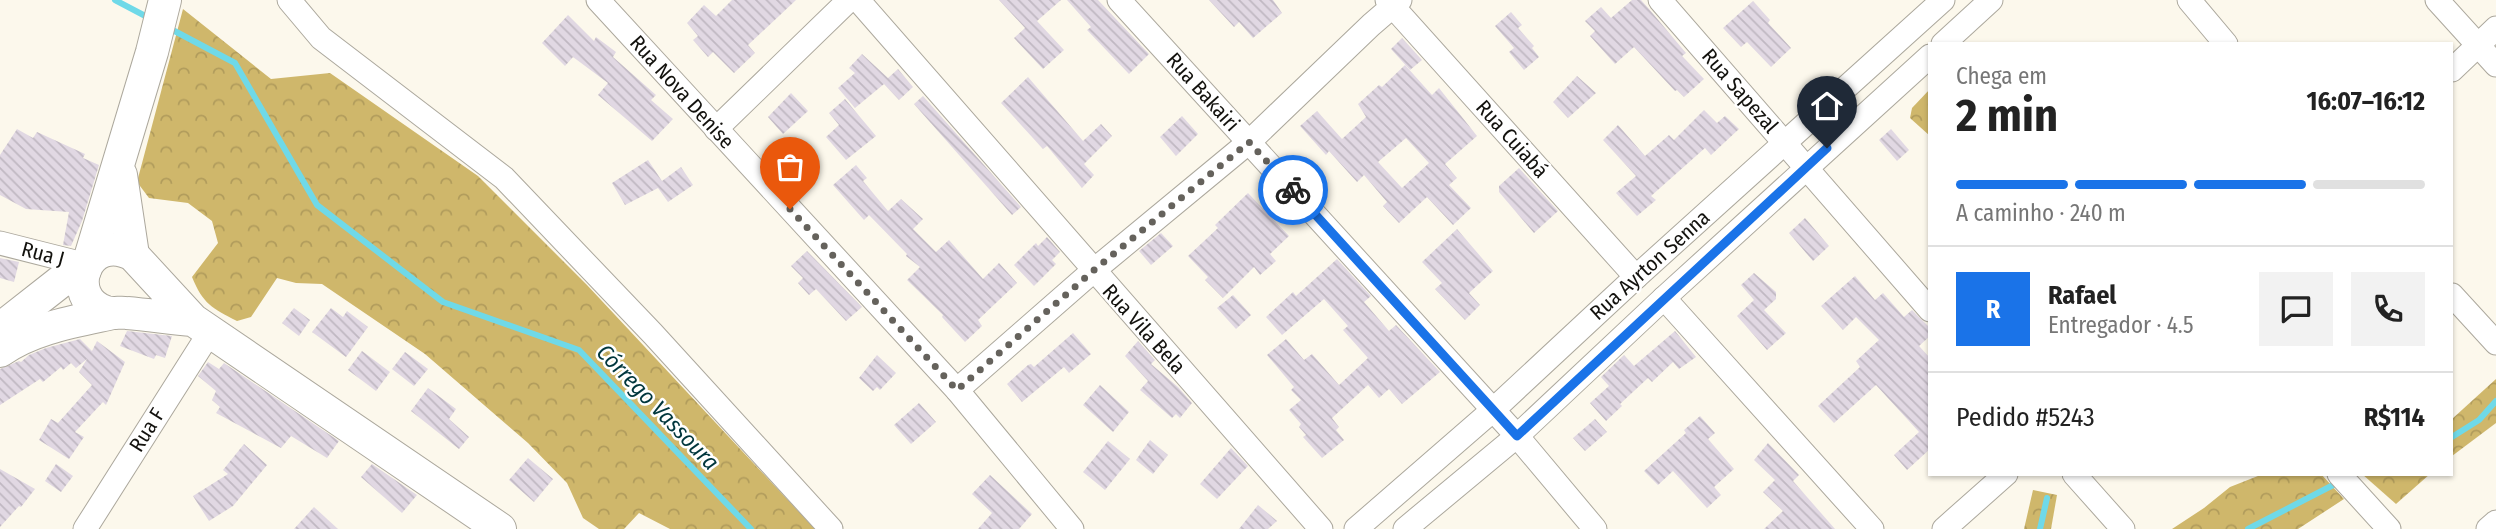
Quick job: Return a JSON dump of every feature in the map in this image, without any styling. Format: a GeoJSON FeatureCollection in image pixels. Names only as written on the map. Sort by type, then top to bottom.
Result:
{"type":"FeatureCollection","features":[{"type":"Feature","properties":{"kind":"main road"},"geometry":{"type":"LineString","coordinates":[[165,0],[120,163],[87,265],[83,287],[91,302],[105,312],[202,326]]}},
{"type":"Feature","properties":{"kind":"main road"},"geometry":{"type":"LineString","coordinates":[[0,351],[12,342],[48,329],[117,312],[136,303],[142,295],[146,276],[138,261],[120,163]]}},
{"type":"Feature","properties":{"kind":"main road"},"geometry":{"type":"LineString","coordinates":[[0,329],[104,251],[122,250],[138,261],[202,326],[500,529]]}},
{"type":"Feature","properties":{"kind":"street"},"geometry":{"type":"LineString","coordinates":[[289,0],[321,38],[504,178],[653,334],[831,529]]}},
{"type":"Feature","properties":{"kind":"street","name":"Rua Nova Denise"},"geometry":{"type":"LineString","coordinates":[[598,0],[957,390],[1072,529]]}},
{"type":"Feature","properties":{"kind":"street"},"geometry":{"type":"LineString","coordinates":[[716,129],[849,0]]}},
{"type":"Feature","properties":{"kind":"street","name":"Rua Vila Bela"},"geometry":{"type":"LineString","coordinates":[[858,0],[1321,529]]}},
{"type":"Feature","properties":{"kind":"street","name":"Rua Bakairi"},"geometry":{"type":"LineString","coordinates":[[1119,0],[1517,436],[1595,529]]}},
{"type":"Feature","properties":{"kind":"street","name":"Rua Sapezal"},"geometry":{"type":"LineString","coordinates":[[1660,0],[1928,308]]}},
{"type":"Feature","properties":{"kind":"street"},"geometry":{"type":"LineString","coordinates":[[1929,5],[1949,42],[1991,0]]}},
{"type":"Feature","properties":{"kind":"street"},"geometry":{"type":"LineString","coordinates":[[2189,0],[2224,42]]}},
{"type":"Feature","properties":{"kind":"street"},"geometry":{"type":"LineString","coordinates":[[2437,0],[2496,65]]}},
{"type":"Feature","properties":{"kind":"street"},"geometry":{"type":"LineString","coordinates":[[957,390],[1093,271],[1249,142],[1394,2]]}},
{"type":"Feature","properties":{"kind":"street","name":"Rua Cuiabá"},"geometry":{"type":"LineString","coordinates":[[1394,2],[1636,277]]}},
{"type":"Feature","properties":{"kind":"street","name":"Rua Ayrton Senna"},"geometry":{"type":"LineString","coordinates":[[1356,529],[1493,410],[1785,142],[1929,5]]}},
{"type":"Feature","properties":{"kind":"street"},"geometry":{"type":"LineString","coordinates":[[2453,69],[2496,28]]}},
{"type":"Feature","properties":{"kind":"street","name":"Rua Ayrton Senna"},"geometry":{"type":"LineString","coordinates":[[1405,529],[1517,436],[1928,57]]}},
{"type":"Feature","properties":{"kind":"street","name":"Rua J"},"geometry":{"type":"LineString","coordinates":[[0,243],[87,265]]}},
{"type":"Feature","properties":{"kind":"street"},"geometry":{"type":"LineString","coordinates":[[2453,296],[2496,342]]}},
{"type":"Feature","properties":{"kind":"street"},"geometry":{"type":"LineString","coordinates":[[1664,298],[1872,529]]}},
{"type":"Feature","properties":{"kind":"street","name":"Rua F"},"geometry":{"type":"LineString","coordinates":[[85,529],[202,326]]}},
{"type":"Feature","properties":{"kind":"street"},"geometry":{"type":"LineString","coordinates":[[1944,529],[2004,476]]}},
{"type":"Feature","properties":{"kind":"street"},"geometry":{"type":"LineString","coordinates":[[2076,476],[2123,529]]}},
{"type":"Feature","properties":{"kind":"street"},"geometry":{"type":"LineString","coordinates":[[2346,482],[2389,529]]}},
{"type":"Feature","properties":{"kind":"street"},"geometry":{"type":"LineString","coordinates":[[2488,529],[2496,522]]}},
{"type":"Feature","properties":{"kind":"green space"},"geometry":{"type":"Polygon","coordinates":[[[183,9],[271,79],[330,73],[478,176],[587,285],[815,529],[670,529],[639,513],[624,529],[599,529],[583,518],[567,483],[528,443],[425,354],[322,284],[296,283],[277,278],[251,317],[237,321],[209,304],[192,277],[218,243],[212,221],[188,203],[149,198],[137,182],[183,9]]]}},
{"type":"Feature","properties":{"kind":"green space"},"geometry":{"type":"Polygon","coordinates":[[[1928,91],[1928,134],[1910,118],[1912,108],[1928,91]]]}},
{"type":"Feature","properties":{"kind":"green space"},"geometry":{"type":"Polygon","coordinates":[[[2496,379],[2496,423],[2453,455],[2453,418],[2496,379]]]}},
{"type":"Feature","properties":{"kind":"green space"},"geometry":{"type":"Polygon","coordinates":[[[2258,476],[2323,476],[2344,499],[2298,529],[2172,529],[2230,487],[2258,476]]]}},
{"type":"Feature","properties":{"kind":"green space"},"geometry":{"type":"Polygon","coordinates":[[[2364,476],[2428,476],[2396,504],[2364,476]]]}},
{"type":"Feature","properties":{"kind":"green space"},"geometry":{"type":"Polygon","coordinates":[[[2033,490],[2057,495],[2051,529],[2024,529],[2033,490]]]}},
{"type":"Feature","properties":{"kind":"building"},"geometry":{"type":"Polygon","coordinates":[[[732,0],[796,0],[748,45],[755,53],[734,73],[713,52],[708,57],[693,40],[698,36],[687,23],[704,5],[716,16],[732,0]]]}},
{"type":"Feature","properties":{"kind":"building"},"geometry":{"type":"Polygon","coordinates":[[[999,0],[1061,0],[1037,21],[1064,50],[1043,69],[1014,38],[1025,28],[999,0]]]}},
{"type":"Feature","properties":{"kind":"building"},"geometry":{"type":"Polygon","coordinates":[[[1067,0],[1098,0],[1149,54],[1129,74],[1087,30],[1091,27],[1067,0]]]}},
{"type":"Feature","properties":{"kind":"building"},"geometry":{"type":"Polygon","coordinates":[[[1209,0],[1273,0],[1282,13],[1253,38],[1239,22],[1234,27],[1209,0]]]}},
{"type":"Feature","properties":{"kind":"building"},"geometry":{"type":"Polygon","coordinates":[[[1632,0],[1641,0],[1686,53],[1682,56],[1704,79],[1684,97],[1675,91],[1634,47],[1615,64],[1590,36],[1595,31],[1585,21],[1601,7],[1611,18],[1632,0]]]}},
{"type":"Feature","properties":{"kind":"building"},"geometry":{"type":"Polygon","coordinates":[[[1753,1],[1770,20],[1768,23],[1791,48],[1771,67],[1747,42],[1741,47],[1723,28],[1753,1]]]}},
{"type":"Feature","properties":{"kind":"building"},"geometry":{"type":"Polygon","coordinates":[[[1511,12],[1522,25],[1518,28],[1534,46],[1532,48],[1539,57],[1524,70],[1509,52],[1514,48],[1495,26],[1511,12]]]}},
{"type":"Feature","properties":{"kind":"building"},"geometry":{"type":"Polygon","coordinates":[[[568,15],[594,41],[596,37],[616,52],[613,57],[656,95],[651,100],[673,119],[652,141],[598,95],[608,83],[573,57],[565,66],[542,43],[568,15]]]}},
{"type":"Feature","properties":{"kind":"building"},"geometry":{"type":"Polygon","coordinates":[[[1402,38],[1422,60],[1410,70],[1391,49],[1402,38]]]}},
{"type":"Feature","properties":{"kind":"building"},"geometry":{"type":"Polygon","coordinates":[[[862,54],[888,78],[898,69],[913,87],[899,100],[884,84],[855,108],[838,88],[855,73],[849,68],[862,54]]]}},
{"type":"Feature","properties":{"kind":"building"},"geometry":{"type":"Polygon","coordinates":[[[1405,65],[1432,95],[1439,88],[1477,136],[1445,164],[1457,178],[1449,185],[1471,208],[1453,225],[1427,197],[1399,223],[1383,206],[1387,202],[1364,175],[1357,182],[1329,151],[1326,155],[1300,126],[1317,111],[1342,139],[1366,117],[1358,104],[1379,85],[1382,87],[1405,65]],[[1406,138],[1378,162],[1402,188],[1429,163],[1406,138]]]}},
{"type":"Feature","properties":{"kind":"building"},"geometry":{"type":"Polygon","coordinates":[[[1577,76],[1596,93],[1568,118],[1553,102],[1577,76]]]}},
{"type":"Feature","properties":{"kind":"building"},"geometry":{"type":"Polygon","coordinates":[[[1028,77],[1083,141],[1101,124],[1112,136],[1084,164],[1094,175],[1082,188],[1047,146],[1043,149],[1001,103],[1028,77]]]}},
{"type":"Feature","properties":{"kind":"building"},"geometry":{"type":"Polygon","coordinates":[[[791,93],[808,111],[783,134],[768,117],[791,93]]]}},
{"type":"Feature","properties":{"kind":"building"},"geometry":{"type":"Polygon","coordinates":[[[923,96],[1021,207],[1012,215],[914,104],[923,96]]]}},
{"type":"Feature","properties":{"kind":"building"},"geometry":{"type":"Polygon","coordinates":[[[845,99],[876,136],[846,160],[826,137],[839,125],[829,113],[845,99]]]}},
{"type":"Feature","properties":{"kind":"building"},"geometry":{"type":"Polygon","coordinates":[[[1704,110],[1717,123],[1725,116],[1739,129],[1711,155],[1705,148],[1651,196],[1656,200],[1637,216],[1616,193],[1636,176],[1603,140],[1618,125],[1645,156],[1669,135],[1674,140],[1704,110]]]}},
{"type":"Feature","properties":{"kind":"building"},"geometry":{"type":"Polygon","coordinates":[[[1182,116],[1198,134],[1176,156],[1160,137],[1182,116]]]}},
{"type":"Feature","properties":{"kind":"building"},"geometry":{"type":"Polygon","coordinates":[[[17,129],[33,138],[37,132],[85,154],[83,158],[99,165],[82,221],[71,246],[63,245],[69,212],[26,209],[0,195],[0,155],[17,129]]]}},
{"type":"Feature","properties":{"kind":"building"},"geometry":{"type":"Polygon","coordinates":[[[1891,129],[1909,150],[1897,161],[1879,140],[1891,129]]]}},
{"type":"Feature","properties":{"kind":"building"},"geometry":{"type":"Polygon","coordinates":[[[648,160],[662,181],[681,167],[693,185],[668,202],[658,188],[625,205],[612,183],[648,160]]]}},
{"type":"Feature","properties":{"kind":"building"},"geometry":{"type":"Polygon","coordinates":[[[856,165],[867,178],[863,181],[888,211],[901,199],[923,219],[913,229],[936,252],[949,240],[983,279],[999,263],[1017,283],[978,320],[982,326],[965,342],[943,315],[907,280],[920,267],[906,256],[869,215],[864,220],[833,185],[856,165]]]}},
{"type":"Feature","properties":{"kind":"building"},"geometry":{"type":"Polygon","coordinates":[[[1519,168],[1558,211],[1534,233],[1499,192],[1499,186],[1519,168]]]}},
{"type":"Feature","properties":{"kind":"building"},"geometry":{"type":"Polygon","coordinates":[[[1248,193],[1289,236],[1270,254],[1276,261],[1260,275],[1254,267],[1223,298],[1205,280],[1208,277],[1188,256],[1218,228],[1215,225],[1248,193]]]}},
{"type":"Feature","properties":{"kind":"building"},"geometry":{"type":"Polygon","coordinates":[[[1805,218],[1829,246],[1813,261],[1789,233],[1805,218]]]}},
{"type":"Feature","properties":{"kind":"building"},"geometry":{"type":"Polygon","coordinates":[[[1457,229],[1493,271],[1469,293],[1480,305],[1465,320],[1435,289],[1442,283],[1422,262],[1457,229]]]}},
{"type":"Feature","properties":{"kind":"building"},"geometry":{"type":"Polygon","coordinates":[[[1161,233],[1173,246],[1151,265],[1139,251],[1161,233]]]}},
{"type":"Feature","properties":{"kind":"building"},"geometry":{"type":"Polygon","coordinates":[[[1047,237],[1060,252],[1052,260],[1056,264],[1034,286],[1014,265],[1036,243],[1038,246],[1047,237]]]}},
{"type":"Feature","properties":{"kind":"building"},"geometry":{"type":"Polygon","coordinates":[[[807,251],[862,307],[846,321],[816,289],[809,295],[798,283],[803,278],[791,266],[807,251]]]}},
{"type":"Feature","properties":{"kind":"building"},"geometry":{"type":"Polygon","coordinates":[[[0,258],[19,262],[14,282],[0,278],[0,258]]]}},
{"type":"Feature","properties":{"kind":"building"},"geometry":{"type":"Polygon","coordinates":[[[1337,259],[1371,296],[1364,302],[1389,331],[1396,325],[1440,372],[1402,404],[1389,389],[1379,398],[1368,385],[1332,418],[1339,427],[1336,430],[1344,440],[1322,458],[1303,437],[1306,435],[1299,427],[1301,424],[1289,410],[1301,400],[1291,390],[1294,387],[1267,355],[1286,339],[1304,360],[1312,354],[1339,385],[1368,358],[1343,330],[1348,326],[1324,299],[1282,335],[1266,317],[1293,292],[1296,296],[1337,259]]]}},
{"type":"Feature","properties":{"kind":"building"},"geometry":{"type":"Polygon","coordinates":[[[1754,273],[1776,292],[1776,299],[1764,310],[1786,333],[1767,350],[1737,316],[1754,300],[1741,285],[1754,273]]]}},
{"type":"Feature","properties":{"kind":"building"},"geometry":{"type":"Polygon","coordinates":[[[1855,276],[1875,300],[1883,293],[1904,317],[1912,310],[1928,326],[1928,338],[1919,346],[1928,356],[1928,451],[1907,470],[1894,455],[1919,432],[1876,385],[1834,423],[1818,406],[1860,367],[1856,361],[1879,340],[1856,317],[1843,330],[1821,306],[1855,276]]]}},
{"type":"Feature","properties":{"kind":"building"},"geometry":{"type":"Polygon","coordinates":[[[1233,295],[1251,315],[1236,329],[1217,308],[1233,295]]]}},
{"type":"Feature","properties":{"kind":"building"},"geometry":{"type":"Polygon","coordinates":[[[294,308],[310,320],[299,336],[282,323],[294,308]]]}},
{"type":"Feature","properties":{"kind":"building"},"geometry":{"type":"Polygon","coordinates":[[[331,308],[343,317],[347,311],[368,327],[346,357],[312,332],[331,308]]]}},
{"type":"Feature","properties":{"kind":"building"},"geometry":{"type":"Polygon","coordinates":[[[127,331],[172,336],[165,358],[156,355],[154,359],[120,346],[127,331]]]}},
{"type":"Feature","properties":{"kind":"building"},"geometry":{"type":"Polygon","coordinates":[[[1675,331],[1696,357],[1679,369],[1673,362],[1652,382],[1648,378],[1606,421],[1590,403],[1609,386],[1601,377],[1624,355],[1634,366],[1675,331]]]}},
{"type":"Feature","properties":{"kind":"building"},"geometry":{"type":"Polygon","coordinates":[[[1073,333],[1091,354],[1069,373],[1064,367],[1022,402],[1007,384],[1028,365],[1034,367],[1073,333]]]}},
{"type":"Feature","properties":{"kind":"building"},"geometry":{"type":"Polygon","coordinates":[[[80,339],[92,351],[97,341],[125,362],[106,405],[103,402],[75,432],[84,437],[69,459],[39,440],[51,419],[58,423],[92,385],[79,372],[87,359],[76,368],[71,363],[63,370],[61,367],[43,382],[40,379],[0,405],[0,369],[21,362],[29,355],[46,348],[80,339]]]}},
{"type":"Feature","properties":{"kind":"building"},"geometry":{"type":"Polygon","coordinates":[[[1138,341],[1155,360],[1151,364],[1192,403],[1180,418],[1176,414],[1172,418],[1140,390],[1148,381],[1125,356],[1138,341]]]}},
{"type":"Feature","properties":{"kind":"building"},"geometry":{"type":"Polygon","coordinates":[[[362,351],[390,372],[376,391],[348,370],[362,351]]]}},
{"type":"Feature","properties":{"kind":"building"},"geometry":{"type":"Polygon","coordinates":[[[405,352],[428,369],[414,386],[392,369],[405,352]]]}},
{"type":"Feature","properties":{"kind":"building"},"geometry":{"type":"Polygon","coordinates":[[[877,355],[896,373],[880,390],[877,387],[873,391],[859,378],[877,355]]]}},
{"type":"Feature","properties":{"kind":"building"},"geometry":{"type":"Polygon","coordinates":[[[208,362],[219,369],[224,363],[339,441],[327,458],[291,436],[281,448],[216,413],[220,407],[212,400],[216,391],[198,376],[208,362]]]}},
{"type":"Feature","properties":{"kind":"building"},"geometry":{"type":"Polygon","coordinates":[[[1100,385],[1129,412],[1113,432],[1083,405],[1100,385]]]}},
{"type":"Feature","properties":{"kind":"building"},"geometry":{"type":"Polygon","coordinates":[[[428,388],[456,409],[449,419],[469,437],[459,449],[411,411],[428,388]]]}},
{"type":"Feature","properties":{"kind":"building"},"geometry":{"type":"Polygon","coordinates":[[[919,403],[936,422],[911,444],[894,425],[919,403]]]}},
{"type":"Feature","properties":{"kind":"building"},"geometry":{"type":"Polygon","coordinates":[[[1700,416],[1715,433],[1708,439],[1734,469],[1714,487],[1721,495],[1707,508],[1673,471],[1658,485],[1644,471],[1686,433],[1684,430],[1700,416]]]}},
{"type":"Feature","properties":{"kind":"building"},"geometry":{"type":"Polygon","coordinates":[[[1595,419],[1607,432],[1585,451],[1573,438],[1595,419]]]}},
{"type":"Feature","properties":{"kind":"building"},"geometry":{"type":"Polygon","coordinates":[[[1150,440],[1168,455],[1153,474],[1136,460],[1150,440]]]}},
{"type":"Feature","properties":{"kind":"building"},"geometry":{"type":"Polygon","coordinates":[[[1108,441],[1130,459],[1105,490],[1083,472],[1108,441]]]}},
{"type":"Feature","properties":{"kind":"building"},"geometry":{"type":"Polygon","coordinates":[[[1768,443],[1799,475],[1793,481],[1835,529],[1764,529],[1783,511],[1763,492],[1775,480],[1754,460],[1768,443]]]}},
{"type":"Feature","properties":{"kind":"building"},"geometry":{"type":"Polygon","coordinates":[[[244,444],[267,465],[233,506],[209,521],[193,496],[228,474],[223,470],[244,444]]]}},
{"type":"Feature","properties":{"kind":"building"},"geometry":{"type":"Polygon","coordinates":[[[1231,448],[1248,466],[1217,499],[1200,484],[1231,448]]]}},
{"type":"Feature","properties":{"kind":"building"},"geometry":{"type":"Polygon","coordinates":[[[528,458],[553,479],[534,502],[509,480],[528,458]]]}},
{"type":"Feature","properties":{"kind":"building"},"geometry":{"type":"Polygon","coordinates":[[[56,464],[73,476],[61,492],[45,481],[56,464]]]}},
{"type":"Feature","properties":{"kind":"building"},"geometry":{"type":"Polygon","coordinates":[[[372,464],[417,495],[402,513],[361,477],[372,464]]]}},
{"type":"Feature","properties":{"kind":"building"},"geometry":{"type":"Polygon","coordinates":[[[0,469],[35,489],[0,527],[0,469]]]}},
{"type":"Feature","properties":{"kind":"building"},"geometry":{"type":"Polygon","coordinates":[[[990,475],[1032,514],[1019,529],[978,529],[992,513],[972,494],[990,475]]]}},
{"type":"Feature","properties":{"kind":"building"},"geometry":{"type":"Polygon","coordinates":[[[1258,505],[1277,521],[1268,529],[1239,529],[1258,505]]]}},
{"type":"Feature","properties":{"kind":"building"},"geometry":{"type":"Polygon","coordinates":[[[314,507],[338,529],[294,529],[314,507]]]}},
{"type":"Feature","properties":{"kind":"waterway","name":"Córrego Vassoura"},"geometry":{"type":"LineString","coordinates":[[115,0],[151,19]]}},
{"type":"Feature","properties":{"kind":"waterway","name":"Córrego Vassoura"},"geometry":{"type":"LineString","coordinates":[[167,27],[235,63],[317,205],[443,302],[579,350],[751,529]]}},
{"type":"Feature","properties":{"kind":"waterway"},"geometry":{"type":"LineString","coordinates":[[2453,436],[2479,420],[2496,401]]}},
{"type":"Feature","properties":{"kind":"waterway"},"geometry":{"type":"LineString","coordinates":[[2248,529],[2339,482]]}},
{"type":"Feature","properties":{"kind":"waterway"},"geometry":{"type":"LineString","coordinates":[[2040,529],[2047,498]]}},
{"type":"Feature","properties":{"kind":"way so far"},"geometry":{"type":"LineString","coordinates":[[790,209],[957,390],[1093,271],[1249,142],[1293,190]]}},
{"type":"Feature","properties":{"kind":"route"},"geometry":{"type":"LineString","coordinates":[[1293,190],[1517,436],[1827,148]]}}]}
